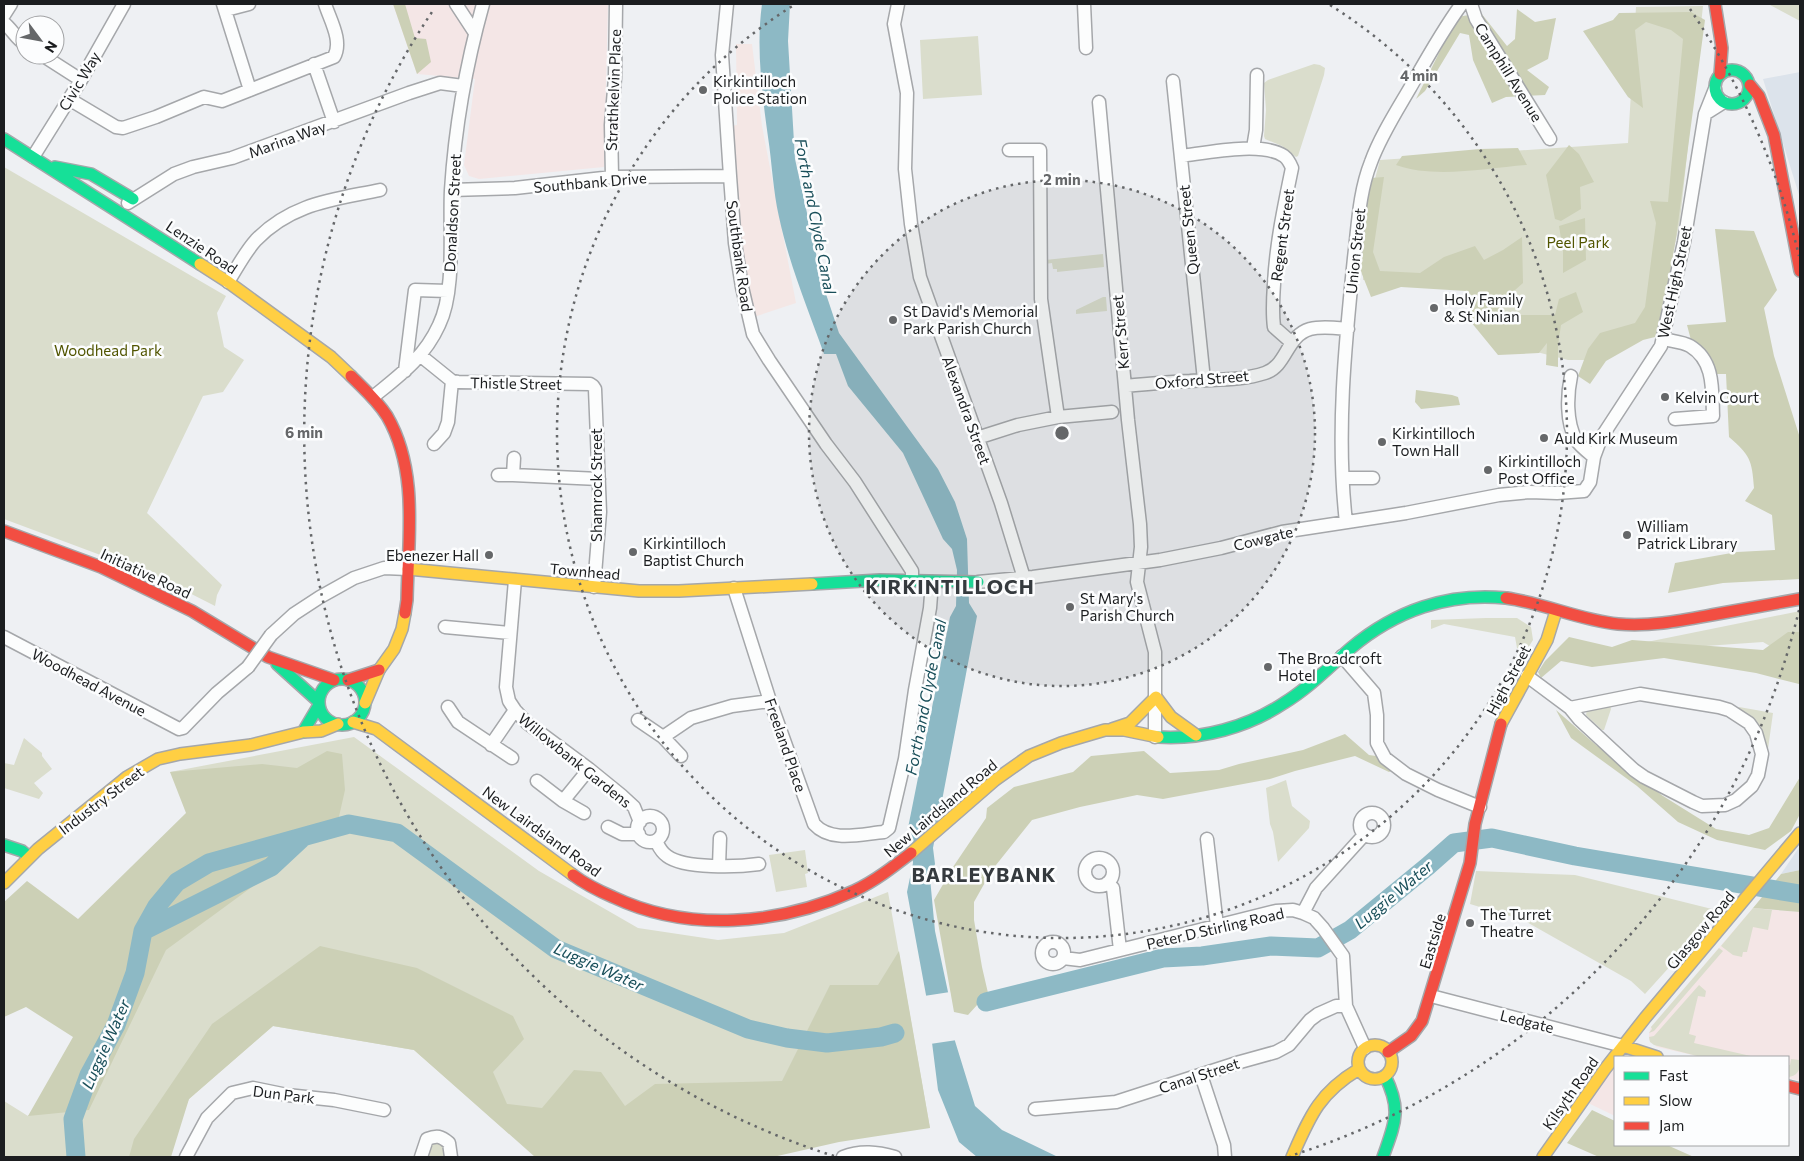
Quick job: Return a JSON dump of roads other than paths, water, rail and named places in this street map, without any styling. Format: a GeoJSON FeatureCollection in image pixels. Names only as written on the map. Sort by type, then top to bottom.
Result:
{"type":"FeatureCollection","features":[{"type":"Feature","properties":{"kind":"main road"},"geometry":{"type":"LineString","coordinates":[[1716,4],[1722,48],[1720,74],[1716,81],[1715,89],[1718,97],[1730,104],[1741,102],[1765,111]]}},
{"type":"Feature","properties":{"kind":"main road"},"geometry":{"type":"LineString","coordinates":[[1722,48],[1735,70]]}},
{"type":"Feature","properties":{"kind":"main road"},"geometry":{"type":"LineString","coordinates":[[1720,74],[1735,70],[1745,75],[1759,96],[1774,135],[1797,238],[1800,272]]}},
{"type":"Feature","properties":{"kind":"main road"},"geometry":{"type":"LineString","coordinates":[[1741,102],[1748,95],[1750,85]]}},
{"type":"Feature","properties":{"kind":"main road","name":"Lenzie Road"},"geometry":{"type":"LineString","coordinates":[[4,139],[228,282],[331,357],[373,397]]}},
{"type":"Feature","properties":{"kind":"main road"},"geometry":{"type":"LineString","coordinates":[[45,165],[91,174],[133,199]]}},
{"type":"Feature","properties":{"kind":"main road"},"geometry":{"type":"LineString","coordinates":[[268,657],[319,704],[326,718],[338,724],[353,722],[359,717],[379,670],[394,649],[402,628],[407,600],[409,494],[404,458],[397,436],[386,415],[373,397]]}},
{"type":"Feature","properties":{"kind":"main road","name":"Initiative Road"},"geometry":{"type":"LineString","coordinates":[[4,531],[102,567],[192,611],[268,657]]}},
{"type":"Feature","properties":{"kind":"main road","name":"Townhead"},"geometry":{"type":"LineString","coordinates":[[408,569],[648,591],[846,582],[912,580],[936,582]]}},
{"type":"Feature","properties":{"kind":"main road","name":"Cowgate"},"geometry":{"type":"LineString","coordinates":[[936,582],[978,582]]}},
{"type":"Feature","properties":{"kind":"main road"},"geometry":{"type":"LineString","coordinates":[[1128,743],[1138,743],[1155,737],[1196,735],[1223,730],[1247,722],[1294,698],[1342,656],[1374,631],[1400,615],[1450,600],[1488,597],[1511,599],[1530,602],[1613,624],[1648,626],[1800,599]]}},
{"type":"Feature","properties":{"kind":"main road","name":"High Street"},"geometry":{"type":"LineString","coordinates":[[1475,824],[1499,727],[1547,640],[1556,610]]}},
{"type":"Feature","properties":{"kind":"main road"},"geometry":{"type":"LineString","coordinates":[[268,657],[334,680],[348,680],[379,670]]}},
{"type":"Feature","properties":{"kind":"main road"},"geometry":{"type":"LineString","coordinates":[[303,732],[319,704],[320,696],[325,686],[334,680]]}},
{"type":"Feature","properties":{"kind":"main road"},"geometry":{"type":"LineString","coordinates":[[348,680],[361,688],[365,705]]}},
{"type":"Feature","properties":{"kind":"main road"},"geometry":{"type":"LineString","coordinates":[[1110,730],[1130,723],[1156,697],[1171,717],[1196,735]]}},
{"type":"Feature","properties":{"kind":"main road","name":"New Lairdsland Road"},"geometry":{"type":"LineString","coordinates":[[365,705],[376,729]]}},
{"type":"Feature","properties":{"kind":"main road","name":"New Lairdsland Road"},"geometry":{"type":"LineString","coordinates":[[353,722],[376,729],[579,880],[602,892],[648,910],[684,917],[716,920],[746,920],[779,916],[805,910],[839,898],[873,881],[914,852],[997,778],[1025,757],[1051,746],[1110,730],[1138,732],[1155,737]]}},
{"type":"Feature","properties":{"kind":"main road","name":"Industry Street"},"geometry":{"type":"LineString","coordinates":[[4,883],[29,857],[127,777],[158,759],[180,754],[251,745],[303,732],[321,732],[338,724]]}},
{"type":"Feature","properties":{"kind":"main road","name":"New Lairdsland Road"},"geometry":{"type":"LineString","coordinates":[[1073,740],[1099,743]]}},
{"type":"Feature","properties":{"kind":"main road","name":"Eastside"},"geometry":{"type":"LineString","coordinates":[[1388,1052],[1411,1036],[1422,1021],[1470,863],[1475,824]]}},
{"type":"Feature","properties":{"kind":"main road","name":"Glasgow Road"},"geometry":{"type":"LineString","coordinates":[[1623,1046],[1800,833]]}},
{"type":"Feature","properties":{"kind":"main road"},"geometry":{"type":"LineString","coordinates":[[4,845],[22,851],[29,857]]}},
{"type":"Feature","properties":{"kind":"main road"},"geometry":{"type":"LineString","coordinates":[[1375,1045],[1385,1048],[1388,1052],[1392,1062],[1385,1076],[1371,1079],[1362,1074],[1359,1069],[1358,1060],[1365,1048],[1375,1045]]}},
{"type":"Feature","properties":{"kind":"main road"},"geometry":{"type":"LineString","coordinates":[[1623,1046],[1654,1056]]}},
{"type":"Feature","properties":{"kind":"main road","name":"Kilsyth Road"},"geometry":{"type":"LineString","coordinates":[[1615,1056],[1623,1046]]}},
{"type":"Feature","properties":{"kind":"main road","name":"Kilsyth Road"},"geometry":{"type":"LineString","coordinates":[[1543,1157],[1614,1058]]}},
{"type":"Feature","properties":{"kind":"main road"},"geometry":{"type":"LineString","coordinates":[[1292,1157],[1320,1098],[1335,1084],[1359,1069]]}},
{"type":"Feature","properties":{"kind":"main road"},"geometry":{"type":"LineString","coordinates":[[1384,1157],[1394,1125],[1397,1107],[1393,1090],[1385,1076]]}},
{"type":"Feature","properties":{"kind":"street"},"geometry":{"type":"LineString","coordinates":[[4,15],[11,4]]}},
{"type":"Feature","properties":{"kind":"street","name":"Civic Way"},"geometry":{"type":"LineString","coordinates":[[33,157],[124,4]]}},
{"type":"Feature","properties":{"kind":"street"},"geometry":{"type":"LineString","coordinates":[[249,4],[225,7],[250,90]]}},
{"type":"Feature","properties":{"kind":"street"},"geometry":{"type":"LineString","coordinates":[[68,99],[116,127],[123,128],[156,117],[204,97],[222,101],[334,57],[337,52],[338,41],[325,4]]}},
{"type":"Feature","properties":{"kind":"street"},"geometry":{"type":"LineString","coordinates":[[456,4],[475,33]]}},
{"type":"Feature","properties":{"kind":"street","name":"Donaldson Street"},"geometry":{"type":"LineString","coordinates":[[373,397],[421,356],[440,324],[448,291],[451,190],[456,133],[463,86],[483,4]]}},
{"type":"Feature","properties":{"kind":"street","name":"Southbank Road"},"geometry":{"type":"LineString","coordinates":[[727,4],[722,55],[730,176],[740,273],[753,334],[826,444],[855,482],[912,571],[912,580]]}},
{"type":"Feature","properties":{"kind":"street","name":"Alexandra Street"},"geometry":{"type":"LineString","coordinates":[[898,4],[894,24],[907,92],[905,169],[911,224],[920,277],[1004,512],[1024,578]]}},
{"type":"Feature","properties":{"kind":"street"},"geometry":{"type":"LineString","coordinates":[[1084,4],[1086,48]]}},
{"type":"Feature","properties":{"kind":"street","name":"Camphill Avenue"},"geometry":{"type":"LineString","coordinates":[[1464,4],[1476,19],[1550,139]]}},
{"type":"Feature","properties":{"kind":"street","name":"Union Street"},"geometry":{"type":"LineString","coordinates":[[1346,522],[1342,409],[1361,194],[1371,162],[1398,109],[1448,23],[1464,4]]}},
{"type":"Feature","properties":{"kind":"street","name":"Strathkelvin Place"},"geometry":{"type":"LineString","coordinates":[[612,177],[611,125],[615,78],[616,7]]}},
{"type":"Feature","properties":{"kind":"street"},"geometry":{"type":"LineString","coordinates":[[4,23],[15,35]]}},
{"type":"Feature","properties":{"kind":"street"},"geometry":{"type":"LineString","coordinates":[[314,64],[334,122]]}},
{"type":"Feature","properties":{"kind":"street"},"geometry":{"type":"LineString","coordinates":[[57,65],[80,80]]}},
{"type":"Feature","properties":{"kind":"street"},"geometry":{"type":"LineString","coordinates":[[1253,148],[1256,130],[1257,75]]}},
{"type":"Feature","properties":{"kind":"street","name":"Queen Street"},"geometry":{"type":"LineString","coordinates":[[1173,81],[1204,380]]}},
{"type":"Feature","properties":{"kind":"street","name":"Marina Way"},"geometry":{"type":"LineString","coordinates":[[118,210],[174,174],[193,166],[232,158],[440,83],[463,86]]}},
{"type":"Feature","properties":{"kind":"street","name":"West High Street"},"geometry":{"type":"LineString","coordinates":[[1584,491],[1590,482],[1594,458],[1601,438],[1655,357],[1663,338],[1684,242],[1705,114],[1715,89]]}},
{"type":"Feature","properties":{"kind":"street","name":"Kerr Street"},"geometry":{"type":"LineString","coordinates":[[1099,102],[1125,386],[1140,524],[1141,548],[1137,582],[1155,652],[1155,737]]}},
{"type":"Feature","properties":{"kind":"street"},"geometry":{"type":"LineString","coordinates":[[1705,114],[1724,102]]}},
{"type":"Feature","properties":{"kind":"street","name":"Regent Street"},"geometry":{"type":"LineString","coordinates":[[1181,156],[1253,148],[1274,151],[1284,156],[1292,168],[1281,217],[1272,316],[1274,327],[1291,342]]}},
{"type":"Feature","properties":{"kind":"street"},"geometry":{"type":"LineString","coordinates":[[1009,150],[1040,150],[1041,299],[1058,417]]}},
{"type":"Feature","properties":{"kind":"street","name":"Southbank Drive"},"geometry":{"type":"LineString","coordinates":[[451,190],[515,188],[612,177],[730,176]]}},
{"type":"Feature","properties":{"kind":"street"},"geometry":{"type":"LineString","coordinates":[[228,282],[255,241],[270,227],[297,210],[313,204],[380,190]]}},
{"type":"Feature","properties":{"kind":"street"},"geometry":{"type":"LineString","coordinates":[[405,371],[415,290],[448,291]]}},
{"type":"Feature","properties":{"kind":"street","name":"Oxford Street"},"geometry":{"type":"LineString","coordinates":[[1125,386],[1231,379],[1266,373],[1275,367],[1286,353],[1291,342],[1300,334],[1311,329],[1348,329]]}},
{"type":"Feature","properties":{"kind":"street"},"geometry":{"type":"LineString","coordinates":[[1663,338],[1689,345],[1705,360],[1712,379],[1713,416],[1675,419]]}},
{"type":"Feature","properties":{"kind":"street","name":"Thistle Street"},"geometry":{"type":"LineString","coordinates":[[421,356],[452,380],[590,384]]}},
{"type":"Feature","properties":{"kind":"street"},"geometry":{"type":"LineString","coordinates":[[1571,376],[1568,398],[1571,423],[1576,440],[1594,458]]}},
{"type":"Feature","properties":{"kind":"street"},"geometry":{"type":"LineString","coordinates":[[434,444],[444,433],[448,422],[452,380]]}},
{"type":"Feature","properties":{"kind":"street","name":"Shamrock Street"},"geometry":{"type":"LineString","coordinates":[[590,384],[595,389],[600,512],[594,587]]}},
{"type":"Feature","properties":{"kind":"street"},"geometry":{"type":"LineString","coordinates":[[977,438],[1018,425],[1058,417],[1112,412]]}},
{"type":"Feature","properties":{"kind":"street"},"geometry":{"type":"LineString","coordinates":[[513,475],[514,458]]}},
{"type":"Feature","properties":{"kind":"street"},"geometry":{"type":"LineString","coordinates":[[498,475],[599,479]]}},
{"type":"Feature","properties":{"kind":"street"},"geometry":{"type":"LineString","coordinates":[[1343,478],[1373,478]]}},
{"type":"Feature","properties":{"kind":"street","name":"Cowgate"},"geometry":{"type":"LineString","coordinates":[[978,582],[1024,578],[1139,562],[1221,548],[1282,532],[1406,513],[1499,495],[1530,492],[1584,491]]}},
{"type":"Feature","properties":{"kind":"street","name":"Woodhead Avenue"},"geometry":{"type":"LineString","coordinates":[[4,637],[174,728],[183,728],[217,693],[248,667],[271,635],[294,614],[354,578],[384,568],[408,569]]}},
{"type":"Feature","properties":{"kind":"street","name":"Willowbank Gardens"},"geometry":{"type":"LineString","coordinates":[[515,580],[506,687],[509,701],[527,723],[590,769],[634,807],[639,828],[644,840],[656,841],[663,831],[662,823],[659,819],[651,816],[647,817],[639,828],[622,834],[608,827]]}},
{"type":"Feature","properties":{"kind":"street","name":"Freeland Place"},"geometry":{"type":"LineString","coordinates":[[734,588],[770,700],[814,824],[821,832],[833,836],[884,832],[889,828],[905,759],[915,690],[936,582]]}},
{"type":"Feature","properties":{"kind":"street"},"geometry":{"type":"LineString","coordinates":[[445,626],[510,633]]}},
{"type":"Feature","properties":{"kind":"street"},"geometry":{"type":"LineString","coordinates":[[1342,656],[1374,693],[1377,715],[1377,744],[1385,758],[1406,774],[1438,790],[1480,807]]}},
{"type":"Feature","properties":{"kind":"street"},"geometry":{"type":"LineString","coordinates":[[1527,676],[1570,708],[1579,719],[1634,770],[1644,777],[1702,806],[1725,805],[1736,800],[1752,786],[1758,775],[1762,754],[1756,733],[1749,723],[1729,710],[1640,694],[1570,708]]}},
{"type":"Feature","properties":{"kind":"street"},"geometry":{"type":"LineString","coordinates":[[663,737],[692,718],[732,706],[770,700]]}},
{"type":"Feature","properties":{"kind":"street"},"geometry":{"type":"LineString","coordinates":[[448,707],[458,722],[512,758]]}},
{"type":"Feature","properties":{"kind":"street"},"geometry":{"type":"LineString","coordinates":[[491,745],[515,710]]}},
{"type":"Feature","properties":{"kind":"street"},"geometry":{"type":"LineString","coordinates":[[638,720],[663,737],[681,756]]}},
{"type":"Feature","properties":{"kind":"street"},"geometry":{"type":"LineString","coordinates":[[563,800],[590,769]]}},
{"type":"Feature","properties":{"kind":"street"},"geometry":{"type":"LineString","coordinates":[[537,781],[584,813]]}},
{"type":"Feature","properties":{"kind":"street"},"geometry":{"type":"LineString","coordinates":[[1303,913],[1316,888],[1364,835]]}},
{"type":"Feature","properties":{"kind":"street"},"geometry":{"type":"LineString","coordinates":[[718,866],[720,838]]}},
{"type":"Feature","properties":{"kind":"street"},"geometry":{"type":"LineString","coordinates":[[1207,839],[1217,926]]}},
{"type":"Feature","properties":{"kind":"street","name":"Willowbank Gardens"},"geometry":{"type":"LineString","coordinates":[[656,841],[661,851],[675,861],[718,866],[759,864]]}},
{"type":"Feature","properties":{"kind":"street"},"geometry":{"type":"LineString","coordinates":[[1107,883],[1113,888],[1120,950]]}},
{"type":"Feature","properties":{"kind":"street","name":"Peter D Stirling Road"},"geometry":{"type":"LineString","coordinates":[[1063,958],[1080,960],[1276,911],[1293,910],[1314,918],[1343,956],[1346,1006],[1365,1048]]}},
{"type":"Feature","properties":{"kind":"street","name":"Ledgate"},"geometry":{"type":"LineString","coordinates":[[1431,996],[1623,1046]]}},
{"type":"Feature","properties":{"kind":"street","name":"Canal Street"},"geometry":{"type":"LineString","coordinates":[[1035,1109],[1116,1102],[1283,1049],[1318,1014],[1336,1006],[1346,1006]]}},
{"type":"Feature","properties":{"kind":"street"},"geometry":{"type":"LineString","coordinates":[[1201,1075],[1224,1145],[1225,1157]]}},
{"type":"Feature","properties":{"kind":"street","name":"Dun Park"},"geometry":{"type":"LineString","coordinates":[[186,1157],[207,1118],[232,1093],[253,1088],[287,1095],[334,1100],[384,1110]]}},
{"type":"Feature","properties":{"kind":"street"},"geometry":{"type":"LineString","coordinates":[[421,1157],[427,1139],[435,1136],[442,1137],[449,1143],[452,1157]]}},
{"type":"Feature","properties":{"kind":"street"},"geometry":{"type":"LineString","coordinates":[[843,1157],[873,1152],[894,1157]]}},
{"type":"Feature","properties":{"kind":"water"},"geometry":{"type":"Polygon","coordinates":[[[762,4],[790,4],[788,41],[795,159],[823,285],[839,333],[938,469],[955,502],[967,539],[969,603],[977,616],[933,848],[935,864],[930,878],[935,931],[948,992],[955,1041],[975,1106],[1002,1130],[1058,1157],[977,1157],[959,1142],[938,1090],[926,995],[907,892],[913,863],[911,836],[908,828],[950,617],[956,606],[957,570],[952,549],[943,539],[903,453],[848,386],[836,354],[824,354],[799,286],[783,235],[774,187],[761,70],[760,20],[762,4]]]}},
{"type":"Feature","properties":{"kind":"waterway","name":"Luggie Water"},"geometry":{"type":"LineString","coordinates":[[76,1157],[73,1119],[89,1075],[116,1025],[135,973],[143,931],[157,906],[177,882],[209,863],[349,824],[397,833],[556,949],[748,1029],[787,1038],[827,1043],[881,1037],[895,1033]]}},
{"type":"Feature","properties":{"kind":"waterway","name":"Luggie Water"},"geometry":{"type":"LineString","coordinates":[[986,1002],[1163,958],[1202,956],[1271,946],[1318,948],[1350,930],[1454,843],[1492,838],[1575,856],[1800,894]]}},
{"type":"Feature","properties":{"kind":"waterway","name":"Luggie Water"},"geometry":{"type":"LineString","coordinates":[[143,931],[271,867],[301,839]]}},
{"type":"Feature","properties":{"kind":"place","name":"Kirkintilloch Police Station"},"geometry":{"type":"Point","coordinates":[703,90]}},
{"type":"Feature","properties":{"kind":"place","name":"Holy Family & St Ninian"},"geometry":{"type":"Point","coordinates":[1434,308]}},
{"type":"Feature","properties":{"kind":"place","name":"St David's Memorial Park Parish Church"},"geometry":{"type":"Point","coordinates":[893,320]}},
{"type":"Feature","properties":{"kind":"place","name":"Kelvin Court"},"geometry":{"type":"Point","coordinates":[1665,397]}},
{"type":"Feature","properties":{"kind":"place","name":"Auld Kirk Museum"},"geometry":{"type":"Point","coordinates":[1544,438]}},
{"type":"Feature","properties":{"kind":"place","name":"Kirkintilloch Town Hall"},"geometry":{"type":"Point","coordinates":[1382,442]}},
{"type":"Feature","properties":{"kind":"place","name":"Kirkintilloch Post Office"},"geometry":{"type":"Point","coordinates":[1488,470]}},
{"type":"Feature","properties":{"kind":"place","name":"William Patrick Library"},"geometry":{"type":"Point","coordinates":[1627,535]}},
{"type":"Feature","properties":{"kind":"place","name":"Kirkintilloch Baptist Church"},"geometry":{"type":"Point","coordinates":[633,552]}},
{"type":"Feature","properties":{"kind":"place","name":"Ebenezer Hall"},"geometry":{"type":"Point","coordinates":[489,555]}},
{"type":"Feature","properties":{"kind":"place","name":"St Mary's Parish Church"},"geometry":{"type":"Point","coordinates":[1070,607]}},
{"type":"Feature","properties":{"kind":"place","name":"The Broadcroft Hotel"},"geometry":{"type":"Point","coordinates":[1268,667]}},
{"type":"Feature","properties":{"kind":"place","name":"The Turret Theatre"},"geometry":{"type":"Point","coordinates":[1470,923]}},
{"type":"Feature","properties":{"kind":"district","name":"KIRKINTILLOCH"},"geometry":{"type":"Point","coordinates":[950,586]}},
{"type":"Feature","properties":{"kind":"district","name":"BARLEYBANK"},"geometry":{"type":"Point","coordinates":[984,874]}},
{"type":"Feature","properties":{"kind":"water label","name":"Forth and Clyde Canal"},"geometry":{"type":"Point","coordinates":[816,216]}},
{"type":"Feature","properties":{"kind":"water label","name":"Forth and Clyde Canal"},"geometry":{"type":"Point","coordinates":[925,697]}},
{"type":"Feature","properties":{"kind":"park label","name":"Peel Park"},"geometry":{"type":"Point","coordinates":[1578,242]}},
{"type":"Feature","properties":{"kind":"park label","name":"Woodhead Park"},"geometry":{"type":"Point","coordinates":[108,350]}}]}
